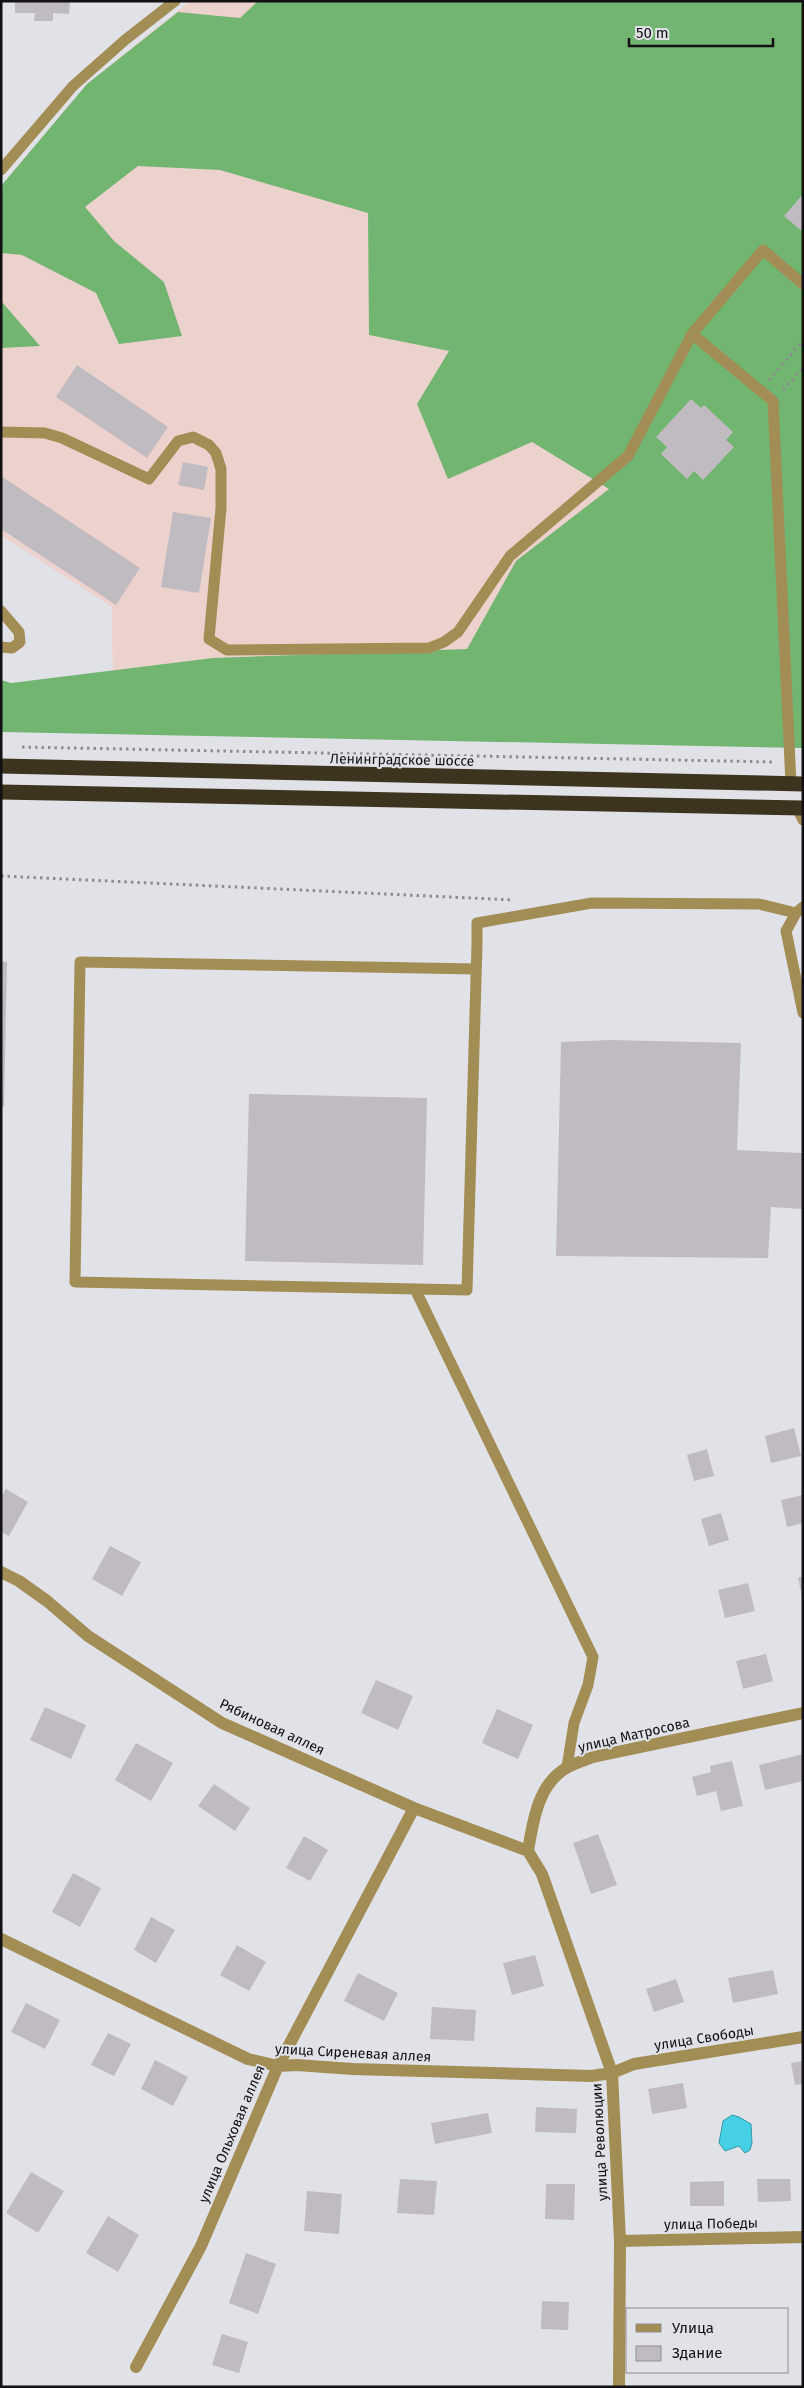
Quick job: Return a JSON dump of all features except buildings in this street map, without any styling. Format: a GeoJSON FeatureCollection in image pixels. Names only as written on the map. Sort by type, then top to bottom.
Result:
{"type":"FeatureCollection","features":[{"type":"Feature","properties":{"kind":"highway","name":"Ленинградское шоссе"},"geometry":{"type":"LineString","coordinates":[[1,766],[797,784]]}},
{"type":"Feature","properties":{"kind":"highway"},"geometry":{"type":"LineString","coordinates":[[1,792],[801,812]]}},
{"type":"Feature","properties":{"kind":"street","name":"Рябиновая аллея"},"geometry":{"type":"LineString","coordinates":[[1,1572],[19,1581],[40,1596],[88,1636],[222,1723],[414,1808],[528,1851]]}},
{"type":"Feature","properties":{"kind":"street","name":"улица Матросова"},"geometry":{"type":"LineString","coordinates":[[528,1851],[534,1815],[541,1799],[550,1782],[567,1767],[593,1757],[803,1713]]}},
{"type":"Feature","properties":{"kind":"street","name":"улица Ольховая аллея"},"geometry":{"type":"LineString","coordinates":[[136,2367],[201,2246],[278,2066],[414,1808]]}},
{"type":"Feature","properties":{"kind":"street","name":"улица Революции"},"geometry":{"type":"LineString","coordinates":[[528,1851],[542,1874],[612,2073],[620,2241],[618,2387]]}},
{"type":"Feature","properties":{"kind":"street","name":"улица Сиреневая аллея"},"geometry":{"type":"LineString","coordinates":[[1,1939],[248,2059],[278,2066],[298,2065],[353,2069],[591,2076],[612,2073]]}},
{"type":"Feature","properties":{"kind":"street","name":"улица Свободы"},"geometry":{"type":"LineString","coordinates":[[612,2073],[634,2064],[803,2037]]}},
{"type":"Feature","properties":{"kind":"street","name":"улица Победы"},"geometry":{"type":"LineString","coordinates":[[620,2241],[803,2237]]}},
{"type":"Feature","properties":{"kind":"lane"},"geometry":{"type":"LineString","coordinates":[[1,170],[74,86],[124,40],[175,1]]}},
{"type":"Feature","properties":{"kind":"lane"},"geometry":{"type":"LineString","coordinates":[[1,432],[45,433],[62,438],[149,479],[178,441],[193,437],[209,445],[216,453],[221,469],[221,508],[209,639],[227,650],[429,648],[444,642],[458,632],[510,556],[628,456],[692,334],[763,250],[803,284]]}},
{"type":"Feature","properties":{"kind":"lane"},"geometry":{"type":"LineString","coordinates":[[692,334],[773,401],[789,762],[797,784]]}},
{"type":"Feature","properties":{"kind":"lane"},"geometry":{"type":"LineString","coordinates":[[1,611],[19,632],[20,642],[12,648],[1,647]]}},
{"type":"Feature","properties":{"kind":"lane"},"geometry":{"type":"LineString","coordinates":[[476,969],[80,962],[75,1282],[467,1290],[476,969],[477,923],[592,903],[759,904],[799,910],[786,931],[803,1013]]}},
{"type":"Feature","properties":{"kind":"lane"},"geometry":{"type":"LineString","coordinates":[[415,1289],[593,1657],[588,1686],[574,1723],[567,1767]]}},
{"type":"Feature","properties":{"kind":"path"},"geometry":{"type":"LineString","coordinates":[[760,390],[803,341]]}},
{"type":"Feature","properties":{"kind":"path"},"geometry":{"type":"LineString","coordinates":[[773,401],[803,368]]}},
{"type":"Feature","properties":{"kind":"path"},"geometry":{"type":"LineString","coordinates":[[21,748],[789,762]]}},
{"type":"Feature","properties":{"kind":"path"},"geometry":{"type":"LineString","coordinates":[[1,876],[516,900]]}},
{"type":"Feature","properties":{"kind":"shaded area"},"geometry":{"type":"Polygon","coordinates":[[[190,1],[803,1],[803,689],[113,703],[112,607],[1,535],[1,186],[87,84],[190,1]]]}},
{"type":"Feature","properties":{"kind":"green space"},"geometry":{"type":"Polygon","coordinates":[[[258,1],[803,1],[803,748],[1,732],[1,680],[11,683],[213,658],[467,649],[516,561],[609,489],[532,442],[448,479],[417,404],[449,351],[369,335],[368,213],[220,170],[138,166],[85,207],[114,241],[164,282],[182,336],[119,344],[96,293],[22,255],[1,253],[1,186],[87,84],[178,12],[240,18],[258,1]]]}},
{"type":"Feature","properties":{"kind":"green space"},"geometry":{"type":"Polygon","coordinates":[[[1,299],[2,302],[40,346],[1,348],[1,299]]]}},
{"type":"Feature","properties":{"kind":"water"},"geometry":{"type":"Polygon","coordinates":[[[732,2115],[751,2124],[752,2143],[750,2150],[745,2153],[739,2146],[725,2151],[719,2143],[723,2121],[732,2115]]]}}]}
